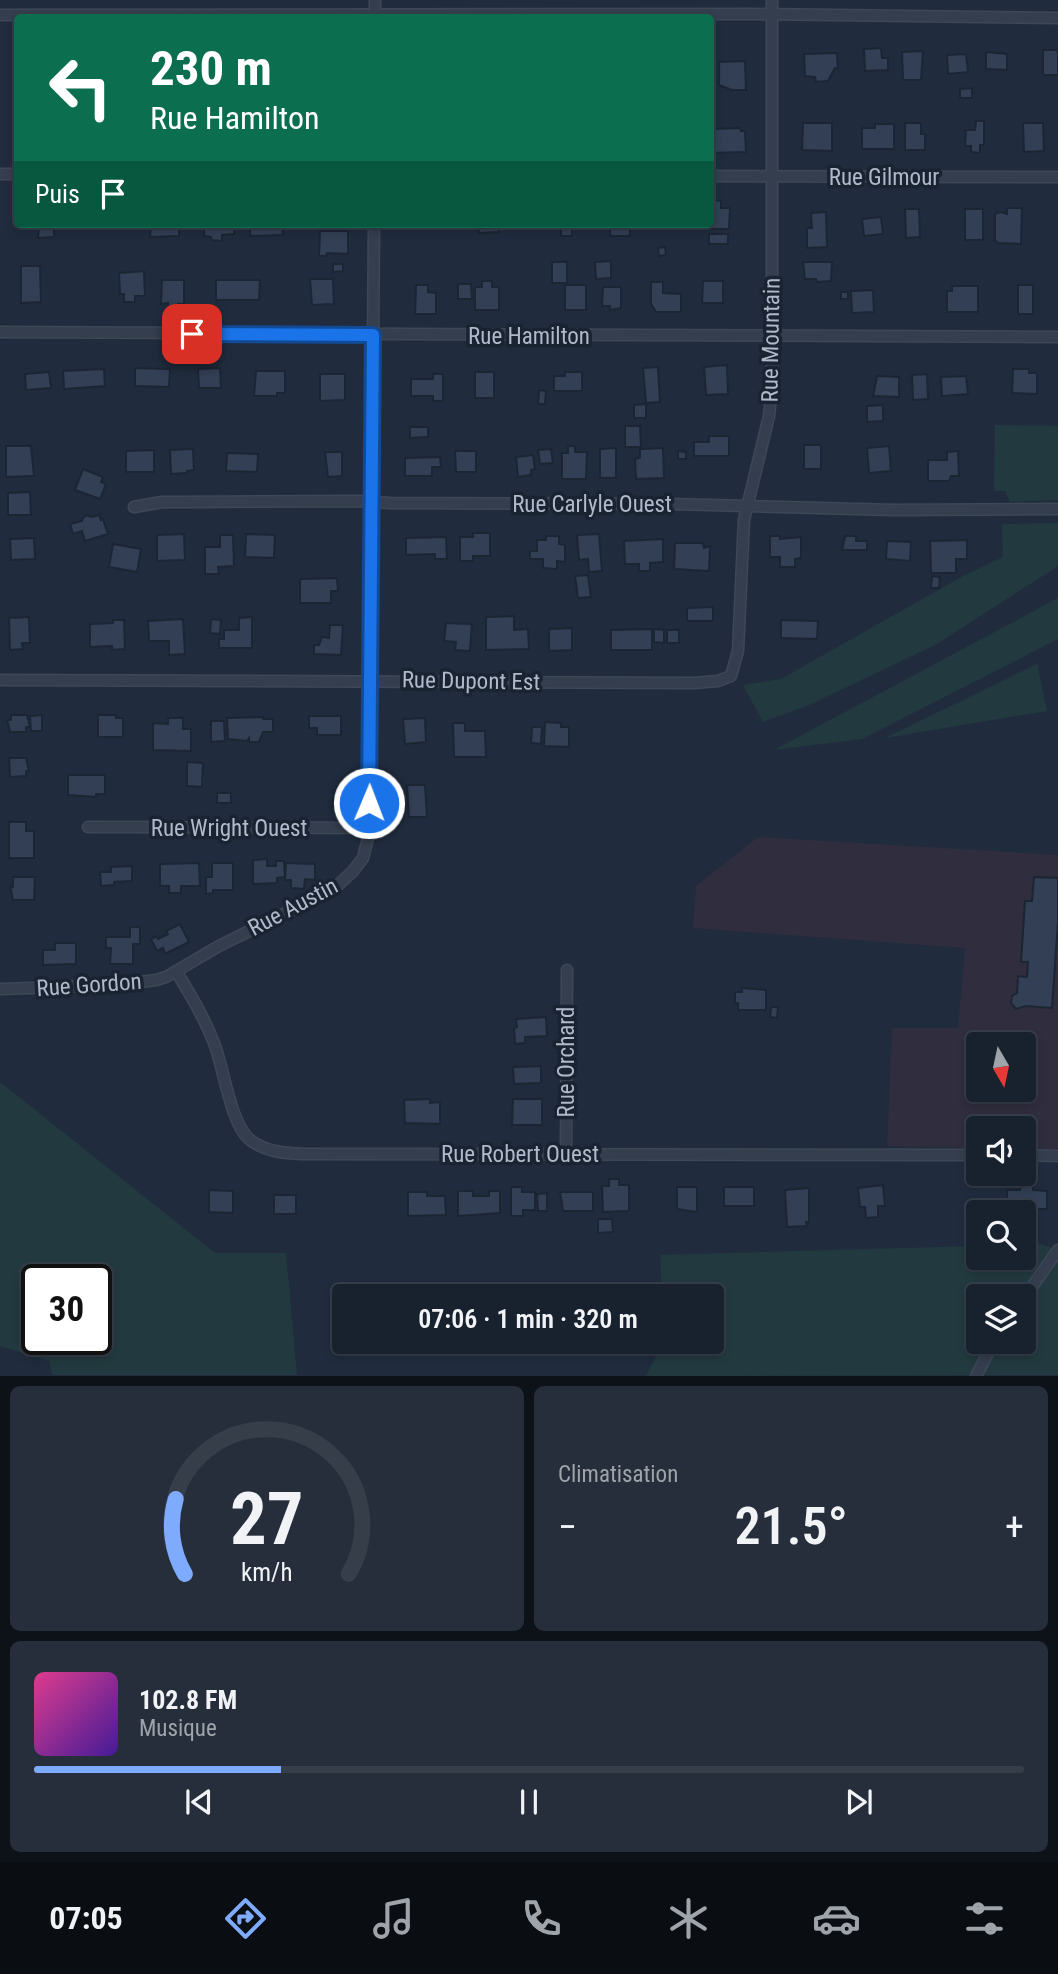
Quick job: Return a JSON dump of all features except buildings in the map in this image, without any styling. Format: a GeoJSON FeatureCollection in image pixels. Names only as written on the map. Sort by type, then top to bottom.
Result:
{"type":"FeatureCollection","features":[{"type":"Feature","properties":{"kind":"street","name":"Rue Mountain"},"geometry":{"type":"LineString","coordinates":[[730,676],[738,651],[743,527],[769,416],[773,337],[772,0]]}},
{"type":"Feature","properties":{"kind":"street"},"geometry":{"type":"LineString","coordinates":[[714,14],[1058,18]]}},
{"type":"Feature","properties":{"kind":"street","name":"Rue Gilmour"},"geometry":{"type":"LineString","coordinates":[[714,176],[1058,177]]}},
{"type":"Feature","properties":{"kind":"street","name":"Rue Austin"},"geometry":{"type":"LineString","coordinates":[[176,971],[340,884],[363,858],[369,828],[372,680],[374,228]]}},
{"type":"Feature","properties":{"kind":"street","name":"Rue Hamilton"},"geometry":{"type":"LineString","coordinates":[[0,332],[1058,337]]}},
{"type":"Feature","properties":{"kind":"street","name":"Rue Carlyle Ouest"},"geometry":{"type":"LineString","coordinates":[[134,507],[162,502],[372,502],[870,510],[1054,510]]}},
{"type":"Feature","properties":{"kind":"street","name":"Rue Dupont Est"},"geometry":{"type":"LineString","coordinates":[[0,680],[694,683],[718,681],[730,676]]}},
{"type":"Feature","properties":{"kind":"street","name":"Rue Wright Ouest"},"geometry":{"type":"LineString","coordinates":[[88,827],[369,828]]}},
{"type":"Feature","properties":{"kind":"street","name":"Rue Orchard"},"geometry":{"type":"LineString","coordinates":[[566,1154],[567,970]]}},
{"type":"Feature","properties":{"kind":"street","name":"Rue Gordon"},"geometry":{"type":"LineString","coordinates":[[0,989],[130,984],[156,980],[176,971]]}},
{"type":"Feature","properties":{"kind":"street","name":"Rue Robert Ouest"},"geometry":{"type":"LineString","coordinates":[[176,971],[214,1042],[240,1126],[251,1140],[268,1150],[311,1154],[966,1155]]}},
{"type":"Feature","properties":{"kind":"street"},"geometry":{"type":"LineString","coordinates":[[1036,1155],[1058,1156]]}},
{"type":"Feature","properties":{"kind":"street"},"geometry":{"type":"LineString","coordinates":[[1034,1284],[1058,1250]]}},
{"type":"Feature","properties":{"kind":"street"},"geometry":{"type":"LineString","coordinates":[[976,1376],[988,1354]]}},
{"type":"Feature","properties":{"kind":"shaded area"},"geometry":{"type":"Polygon","coordinates":[[[758,837],[1058,855],[1058,1149],[1036,1148],[1036,1116],[966,1116],[966,1148],[887,1146],[892,1028],[958,1028],[965,948],[693,928],[696,886],[758,837]]]}},
{"type":"Feature","properties":{"kind":"green space"},"geometry":{"type":"Polygon","coordinates":[[[995,425],[1058,426],[1058,500],[1010,502],[1005,491],[994,491],[995,425]]]}},
{"type":"Feature","properties":{"kind":"green space"},"geometry":{"type":"Polygon","coordinates":[[[1058,523],[1058,565],[1055,568],[935,645],[809,705],[763,722],[743,685],[781,679],[963,576],[1003,557],[1002,524],[1058,523]]]}},
{"type":"Feature","properties":{"kind":"green space"},"geometry":{"type":"Polygon","coordinates":[[[1058,598],[1058,639],[862,739],[774,750],[1058,598]]]}},
{"type":"Feature","properties":{"kind":"green space"},"geometry":{"type":"Polygon","coordinates":[[[1037,664],[1047,711],[885,738],[1037,664]]]}},
{"type":"Feature","properties":{"kind":"green space"},"geometry":{"type":"Polygon","coordinates":[[[0,1082],[215,1253],[286,1253],[297,1375],[52,1375],[49,1361],[29,1355],[112,1355],[112,1264],[21,1264],[21,1352],[0,1346],[0,1082]]]}},
{"type":"Feature","properties":{"kind":"green space"},"geometry":{"type":"Polygon","coordinates":[[[1038,1243],[1058,1250],[1058,1375],[646,1376],[657,1354],[724,1354],[724,1284],[661,1284],[660,1255],[966,1246],[966,1270],[1036,1270],[1038,1243]]]}},
{"type":"Feature","properties":{"kind":"route"},"geometry":{"type":"LineString","coordinates":[[192,334],[373,335],[369,803]]}}]}
